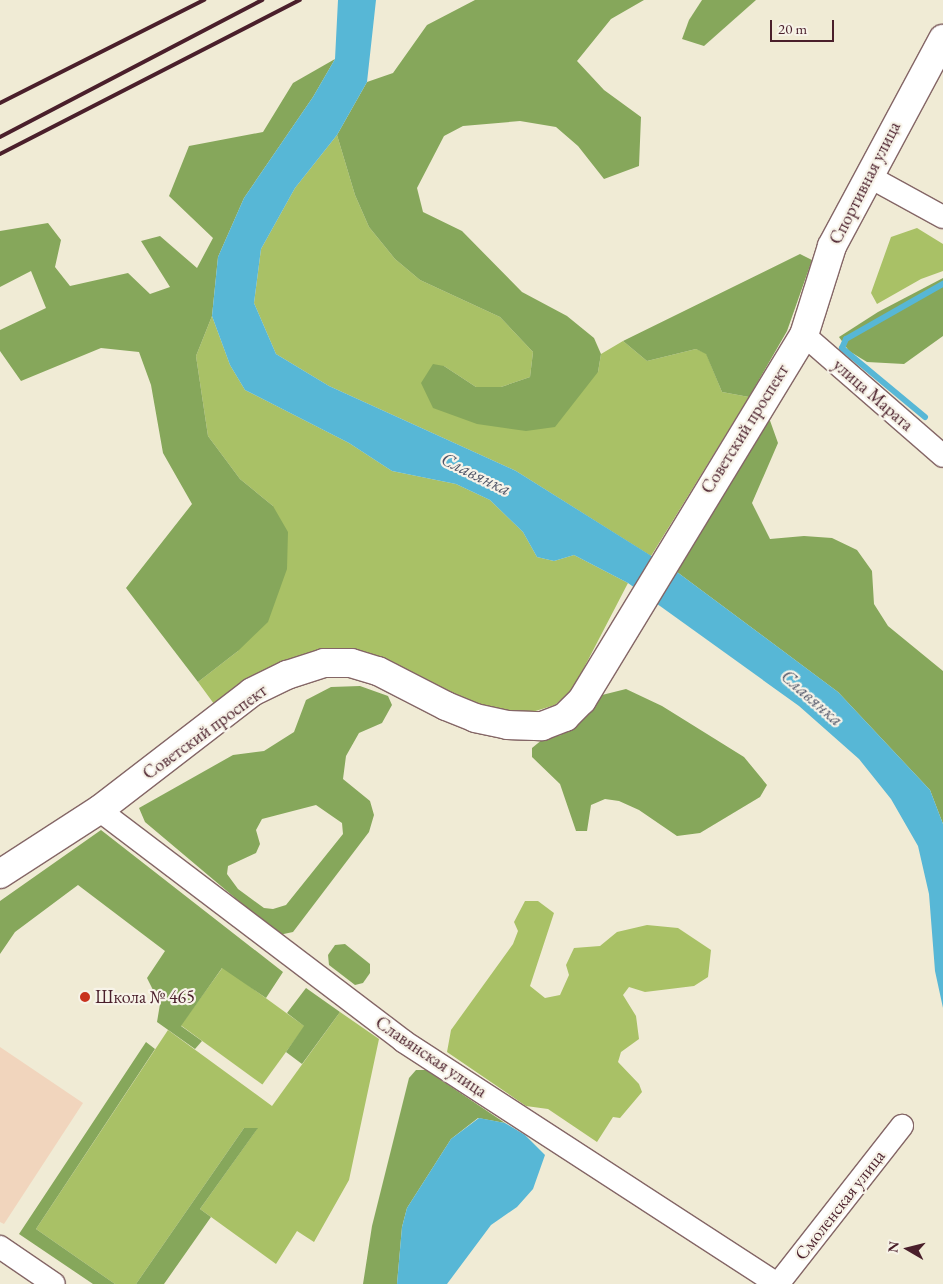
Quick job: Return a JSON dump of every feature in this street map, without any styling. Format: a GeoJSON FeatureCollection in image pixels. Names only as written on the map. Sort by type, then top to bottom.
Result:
{"type":"FeatureCollection","features":[{"type":"Feature","properties":{"kind":"street","name":"Спортивная улица"},"geometry":{"type":"LineString","coordinates":[[804,334],[832,246],[943,39]]}},
{"type":"Feature","properties":{"kind":"street"},"geometry":{"type":"LineString","coordinates":[[868,176],[943,217]]}},
{"type":"Feature","properties":{"kind":"street","name":"улица Марата"},"geometry":{"type":"LineString","coordinates":[[804,334],[943,456]]}},
{"type":"Feature","properties":{"kind":"street","name":"Советский проспект"},"geometry":{"type":"LineString","coordinates":[[0,874],[99,810],[252,692],[287,675],[324,664],[351,663],[378,671],[475,718],[507,725],[542,726],[565,717],[582,700],[804,334]]}},
{"type":"Feature","properties":{"kind":"street","name":"Славянская улица"},"geometry":{"type":"LineString","coordinates":[[99,810],[403,1041],[777,1284]]}},
{"type":"Feature","properties":{"kind":"street","name":"Смоленская улица"},"geometry":{"type":"LineString","coordinates":[[777,1284],[902,1126]]}},
{"type":"Feature","properties":{"kind":"street"},"geometry":{"type":"LineString","coordinates":[[0,1247],[54,1284]]}},
{"type":"Feature","properties":{"kind":"shaded area"},"geometry":{"type":"Polygon","coordinates":[[[0,1047],[83,1103],[4,1224],[0,1222],[0,1047]]]}},
{"type":"Feature","properties":{"kind":"green space"},"geometry":{"type":"Polygon","coordinates":[[[475,0],[644,0],[611,19],[577,61],[604,90],[641,117],[639,166],[604,179],[578,146],[556,127],[520,121],[463,126],[444,136],[417,188],[423,212],[462,231],[522,292],[567,316],[594,338],[601,354],[598,372],[555,427],[526,431],[477,424],[433,408],[421,383],[433,364],[444,366],[476,387],[501,387],[530,377],[533,352],[500,317],[420,280],[395,259],[369,227],[355,195],[337,135],[367,82],[393,73],[427,25],[475,0]]]}},
{"type":"Feature","properties":{"kind":"green space"},"geometry":{"type":"Polygon","coordinates":[[[702,0],[756,0],[704,46],[682,39],[689,20],[702,0]]]}},
{"type":"Feature","properties":{"kind":"green space"},"geometry":{"type":"Polygon","coordinates":[[[335,59],[313,97],[244,198],[218,257],[212,316],[196,356],[208,436],[240,479],[273,506],[288,532],[287,569],[268,622],[238,651],[198,682],[126,588],[192,504],[163,453],[151,385],[139,352],[101,348],[21,381],[0,351],[0,330],[46,308],[31,271],[0,287],[0,231],[48,223],[61,240],[55,267],[70,286],[128,273],[150,294],[170,287],[141,241],[160,236],[197,268],[213,238],[169,196],[189,146],[263,132],[293,83],[335,59]]]}},
{"type":"Feature","properties":{"kind":"green space"},"geometry":{"type":"Polygon","coordinates":[[[337,135],[355,195],[369,227],[395,259],[420,280],[500,317],[533,352],[530,377],[501,387],[476,387],[444,366],[433,408],[598,372],[601,354],[623,341],[647,361],[696,349],[706,353],[722,392],[749,397],[651,556],[516,471],[329,386],[276,354],[254,303],[261,249],[295,188],[337,135]]]}},
{"type":"Feature","properties":{"kind":"green space"},"geometry":{"type":"Polygon","coordinates":[[[917,228],[943,244],[943,271],[921,279],[877,304],[871,293],[891,237],[917,228]]]}},
{"type":"Feature","properties":{"kind":"green space"},"geometry":{"type":"Polygon","coordinates":[[[800,254],[812,260],[787,331],[749,397],[722,392],[706,354],[696,349],[647,361],[623,341],[800,254]]]}},
{"type":"Feature","properties":{"kind":"green space"},"geometry":{"type":"Polygon","coordinates":[[[943,278],[943,336],[904,364],[867,362],[849,351],[839,337],[878,312],[943,278]]]}},
{"type":"Feature","properties":{"kind":"green space"},"geometry":{"type":"Polygon","coordinates":[[[212,316],[230,365],[245,390],[349,443],[392,471],[456,484],[490,500],[523,532],[537,557],[554,561],[574,555],[628,583],[573,689],[555,705],[529,713],[478,711],[371,658],[217,708],[198,682],[238,651],[273,506],[240,479],[208,436],[196,356],[212,316]]]}},
{"type":"Feature","properties":{"kind":"green space"},"geometry":{"type":"Polygon","coordinates":[[[768,415],[778,443],[752,503],[770,539],[804,536],[832,538],[857,550],[872,571],[874,604],[888,626],[943,671],[943,824],[930,790],[838,692],[677,572],[768,415]]]}},
{"type":"Feature","properties":{"kind":"green space"},"geometry":{"type":"Polygon","coordinates":[[[360,686],[388,696],[392,705],[382,723],[359,733],[346,756],[343,779],[370,801],[374,815],[369,832],[293,932],[279,935],[145,822],[139,808],[233,755],[264,751],[294,732],[306,700],[331,687],[360,686]],[[316,805],[262,819],[256,830],[260,844],[256,853],[228,866],[227,874],[238,889],[264,908],[273,909],[286,905],[343,834],[342,823],[316,805]]]}},
{"type":"Feature","properties":{"kind":"green space"},"geometry":{"type":"Polygon","coordinates":[[[626,689],[662,706],[744,757],[767,785],[760,797],[700,833],[677,836],[639,810],[619,801],[605,799],[591,805],[587,831],[576,831],[560,784],[532,757],[532,748],[543,739],[561,735],[585,716],[602,695],[626,689]]]}},
{"type":"Feature","properties":{"kind":"green space"},"geometry":{"type":"Polygon","coordinates":[[[101,830],[283,972],[266,998],[222,968],[181,1026],[202,1041],[195,1049],[157,1022],[160,1004],[147,978],[165,951],[78,885],[15,932],[0,954],[0,901],[101,830]]]}},
{"type":"Feature","properties":{"kind":"green space"},"geometry":{"type":"Polygon","coordinates":[[[525,901],[538,901],[554,913],[530,986],[545,998],[560,995],[569,975],[566,965],[574,948],[600,946],[617,932],[647,925],[678,928],[711,950],[708,977],[694,986],[645,992],[629,987],[623,995],[636,1016],[639,1039],[621,1052],[618,1062],[639,1084],[642,1092],[620,1118],[613,1117],[597,1142],[548,1109],[526,1106],[447,1052],[451,1030],[513,944],[518,931],[514,922],[525,901]]]}},
{"type":"Feature","properties":{"kind":"green space"},"geometry":{"type":"Polygon","coordinates":[[[345,944],[370,964],[370,973],[363,983],[355,985],[329,965],[328,955],[335,945],[345,944]]]}},
{"type":"Feature","properties":{"kind":"green space"},"geometry":{"type":"Polygon","coordinates":[[[223,967],[305,1026],[262,1085],[181,1025],[223,967]]]}},
{"type":"Feature","properties":{"kind":"green space"},"geometry":{"type":"Polygon","coordinates":[[[306,988],[340,1012],[302,1064],[286,1052],[304,1026],[287,1013],[306,988]]]}},
{"type":"Feature","properties":{"kind":"green space"},"geometry":{"type":"Polygon","coordinates":[[[340,1012],[379,1039],[349,1180],[314,1242],[297,1231],[276,1264],[200,1209],[257,1129],[244,1128],[136,1284],[115,1284],[36,1229],[168,1030],[272,1106],[340,1012]]]}},
{"type":"Feature","properties":{"kind":"green space"},"geometry":{"type":"Polygon","coordinates":[[[146,1042],[155,1049],[36,1229],[115,1284],[93,1284],[19,1234],[146,1042]]]}},
{"type":"Feature","properties":{"kind":"green space"},"geometry":{"type":"Polygon","coordinates":[[[416,1070],[426,1070],[505,1123],[478,1118],[451,1139],[407,1208],[402,1227],[397,1284],[363,1284],[372,1226],[409,1078],[416,1070]]]}},
{"type":"Feature","properties":{"kind":"green space"},"geometry":{"type":"Polygon","coordinates":[[[244,1128],[258,1128],[200,1209],[211,1217],[164,1284],[136,1284],[244,1128]]]}},
{"type":"Feature","properties":{"kind":"water","name":"Славянка"},"geometry":{"type":"Polygon","coordinates":[[[338,0],[376,0],[367,82],[337,135],[295,188],[261,249],[254,303],[276,354],[329,386],[516,471],[677,572],[838,692],[930,790],[943,824],[943,1008],[935,971],[929,894],[918,846],[891,799],[859,759],[799,706],[628,583],[574,555],[554,561],[537,557],[523,532],[490,500],[456,484],[392,471],[349,443],[245,390],[230,365],[212,316],[218,257],[244,198],[313,97],[335,59],[338,0]]]}},
{"type":"Feature","properties":{"kind":"water"},"geometry":{"type":"Polygon","coordinates":[[[479,1118],[505,1123],[525,1135],[545,1155],[533,1189],[517,1207],[491,1225],[447,1284],[397,1284],[402,1227],[407,1208],[451,1139],[479,1118]]]}},
{"type":"Feature","properties":{"kind":"waterway"},"geometry":{"type":"LineString","coordinates":[[925,417],[842,348],[846,339],[943,284]]}},
{"type":"Feature","properties":{"kind":"railway"},"geometry":{"type":"LineString","coordinates":[[0,103],[204,0]]}},
{"type":"Feature","properties":{"kind":"railway"},"geometry":{"type":"LineString","coordinates":[[0,137],[262,0]]}},
{"type":"Feature","properties":{"kind":"railway"},"geometry":{"type":"LineString","coordinates":[[0,154],[300,0]]}},
{"type":"Feature","properties":{"kind":"place","name":"Школа № 465"},"geometry":{"type":"Point","coordinates":[85,997]}}]}
